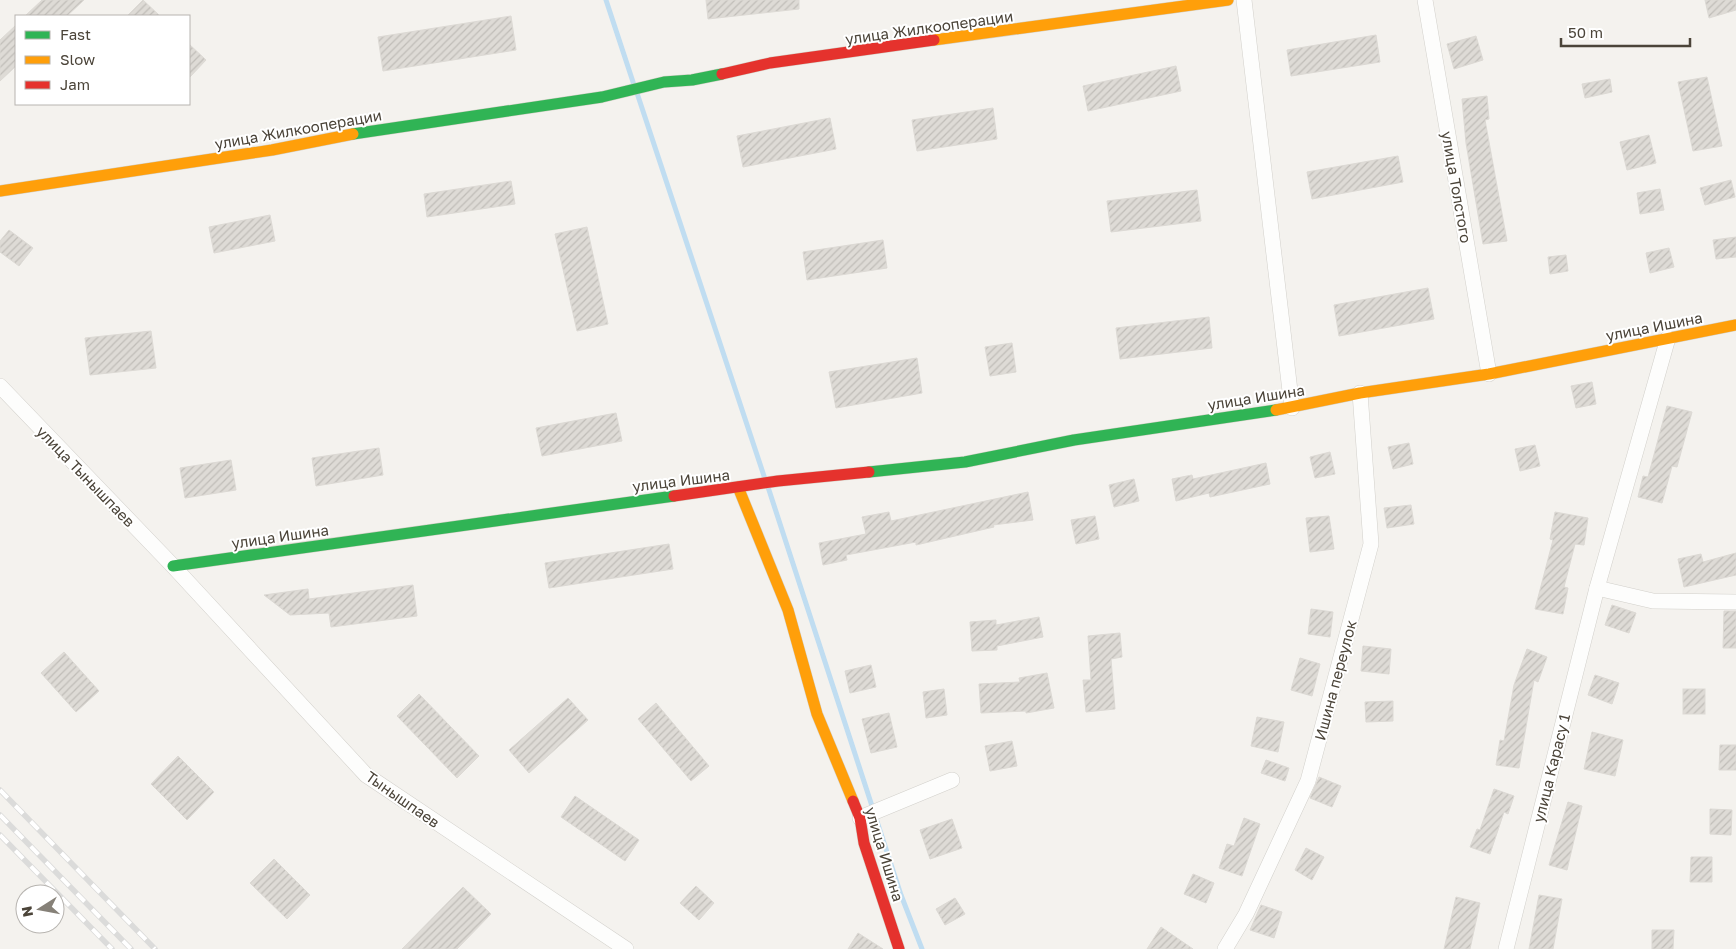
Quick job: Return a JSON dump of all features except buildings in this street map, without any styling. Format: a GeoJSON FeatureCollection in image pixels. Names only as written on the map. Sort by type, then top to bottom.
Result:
{"type":"FeatureCollection","features":[{"type":"Feature","properties":{"kind":"street","name":"улица Жилкооперации"},"geometry":{"type":"LineString","coordinates":[[0,191],[264,152],[343,135],[602,97],[664,82],[692,80],[770,63],[1228,0]]}},
{"type":"Feature","properties":{"kind":"street"},"geometry":{"type":"LineString","coordinates":[[1244,0],[1292,408]]}},
{"type":"Feature","properties":{"kind":"street","name":"улица Толстого"},"geometry":{"type":"LineString","coordinates":[[1425,0],[1489,374]]}},
{"type":"Feature","properties":{"kind":"street","name":"улица Ишина"},"geometry":{"type":"LineString","coordinates":[[173,566],[778,481],[965,462],[1074,440],[1292,408],[1360,394],[1489,374],[1736,325]]}},
{"type":"Feature","properties":{"kind":"street","name":"улица Карасу 1"},"geometry":{"type":"LineString","coordinates":[[1506,949],[1597,588],[1668,338]]}},
{"type":"Feature","properties":{"kind":"street","name":"улица Тынышпаев"},"geometry":{"type":"LineString","coordinates":[[0,386],[173,566]]}},
{"type":"Feature","properties":{"kind":"street","name":"Ишина переулок"},"geometry":{"type":"LineString","coordinates":[[1226,949],[1246,914],[1308,781],[1371,544],[1360,394]]}},
{"type":"Feature","properties":{"kind":"street","name":"улица Ишина"},"geometry":{"type":"LineString","coordinates":[[738,487],[788,610],[817,714],[860,818],[864,843],[899,949]]}},
{"type":"Feature","properties":{"kind":"street","name":"Тынышпаев"},"geometry":{"type":"LineString","coordinates":[[173,566],[366,776],[626,949]]}},
{"type":"Feature","properties":{"kind":"street"},"geometry":{"type":"LineString","coordinates":[[1597,588],[1652,601],[1736,602]]}},
{"type":"Feature","properties":{"kind":"street"},"geometry":{"type":"LineString","coordinates":[[860,818],[952,780]]}},
{"type":"Feature","properties":{"kind":"waterway"},"geometry":{"type":"LineString","coordinates":[[606,0],[634,85]]}},
{"type":"Feature","properties":{"kind":"waterway"},"geometry":{"type":"LineString","coordinates":[[637,93],[765,479]]}},
{"type":"Feature","properties":{"kind":"waterway"},"geometry":{"type":"LineString","coordinates":[[768,487],[901,895],[922,949]]}},
{"type":"Feature","properties":{"kind":"railway"},"geometry":{"type":"LineString","coordinates":[[0,790],[155,949]]}},
{"type":"Feature","properties":{"kind":"railway"},"geometry":{"type":"LineString","coordinates":[[0,815],[131,949]]}},
{"type":"Feature","properties":{"kind":"railway"},"geometry":{"type":"LineString","coordinates":[[0,835],[112,949]]}},
{"type":"Feature","properties":{"kind":"traffic: fast"},"geometry":{"type":"LineString","coordinates":[[353,134],[602,97],[664,82],[692,80],[722,74]]}},
{"type":"Feature","properties":{"kind":"traffic: fast"},"geometry":{"type":"LineString","coordinates":[[869,472],[965,462],[1074,440],[1276,410]]}},
{"type":"Feature","properties":{"kind":"traffic: fast"},"geometry":{"type":"LineString","coordinates":[[173,566],[674,496]]}},
{"type":"Feature","properties":{"kind":"traffic: slow"},"geometry":{"type":"LineString","coordinates":[[934,40],[1228,0]]}},
{"type":"Feature","properties":{"kind":"traffic: slow"},"geometry":{"type":"LineString","coordinates":[[0,191],[272,150],[353,134]]}},
{"type":"Feature","properties":{"kind":"traffic: slow"},"geometry":{"type":"LineString","coordinates":[[1276,410],[1360,393],[1489,374],[1736,325]]}},
{"type":"Feature","properties":{"kind":"traffic: slow"},"geometry":{"type":"LineString","coordinates":[[738,487],[788,610],[817,714],[853,801]]}},
{"type":"Feature","properties":{"kind":"traffic: jam"},"geometry":{"type":"LineString","coordinates":[[722,74],[770,63],[934,40]]}},
{"type":"Feature","properties":{"kind":"traffic: jam"},"geometry":{"type":"LineString","coordinates":[[674,496],[778,481],[869,472]]}},
{"type":"Feature","properties":{"kind":"traffic: jam"},"geometry":{"type":"LineString","coordinates":[[853,801],[860,818],[864,843],[899,949]]}}]}
